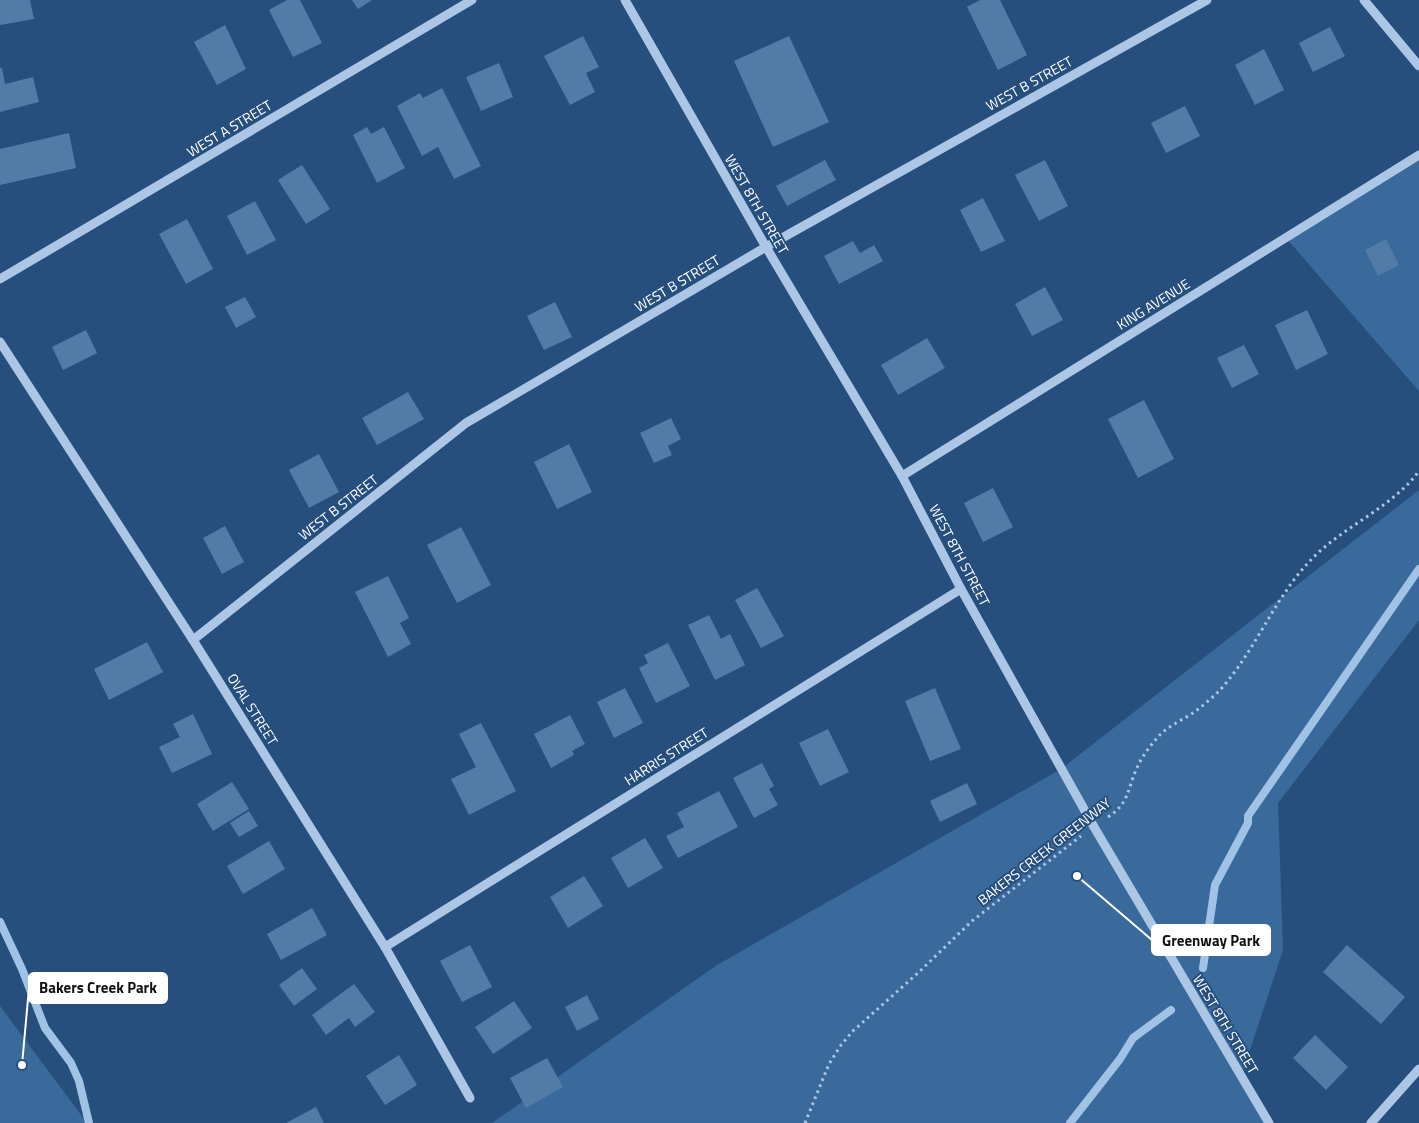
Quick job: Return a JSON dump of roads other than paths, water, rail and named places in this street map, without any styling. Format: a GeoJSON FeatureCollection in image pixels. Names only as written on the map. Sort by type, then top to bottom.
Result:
{"type":"FeatureCollection","features":[{"type":"Feature","properties":{"kind":"street","name":"WEST A STREET"},"geometry":{"type":"LineString","coordinates":[[0,279],[472,0]]}},
{"type":"Feature","properties":{"kind":"street","name":"WEST 8TH STREET"},"geometry":{"type":"LineString","coordinates":[[626,0],[766,247],[902,476],[961,589],[1094,827],[1269,1123]]}},
{"type":"Feature","properties":{"kind":"street","name":"WEST B STREET"},"geometry":{"type":"LineString","coordinates":[[193,640],[466,423],[766,247],[1207,0]]}},
{"type":"Feature","properties":{"kind":"street"},"geometry":{"type":"LineString","coordinates":[[1364,0],[1419,66]]}},
{"type":"Feature","properties":{"kind":"street","name":"KING AVENUE"},"geometry":{"type":"LineString","coordinates":[[902,476],[1419,155]]}},
{"type":"Feature","properties":{"kind":"street","name":"OVAL STREET"},"geometry":{"type":"LineString","coordinates":[[0,342],[193,640],[385,948],[470,1098]]}},
{"type":"Feature","properties":{"kind":"street","name":"HARRIS STREET"},"geometry":{"type":"LineString","coordinates":[[385,948],[961,589]]}},
{"type":"Feature","properties":{"kind":"street"},"geometry":{"type":"LineString","coordinates":[[1371,1123],[1419,1069]]}},
{"type":"Feature","properties":{"kind":"waterway"},"geometry":{"type":"LineString","coordinates":[[1203,968],[1215,885],[1248,823],[1248,816],[1419,569]]}},
{"type":"Feature","properties":{"kind":"waterway"},"geometry":{"type":"LineString","coordinates":[[0,922],[22,969],[45,1028],[71,1063],[79,1081],[89,1123]]}},
{"type":"Feature","properties":{"kind":"waterway"},"geometry":{"type":"LineString","coordinates":[[1070,1123],[1120,1059],[1133,1038],[1171,1010]]}},
{"type":"Feature","properties":{"kind":"place","name":"Greenway Park"},"geometry":{"type":"Point","coordinates":[1077,876]}},
{"type":"Feature","properties":{"kind":"place","name":"Bakers Creek Park"},"geometry":{"type":"Point","coordinates":[22,1065]}}]}
